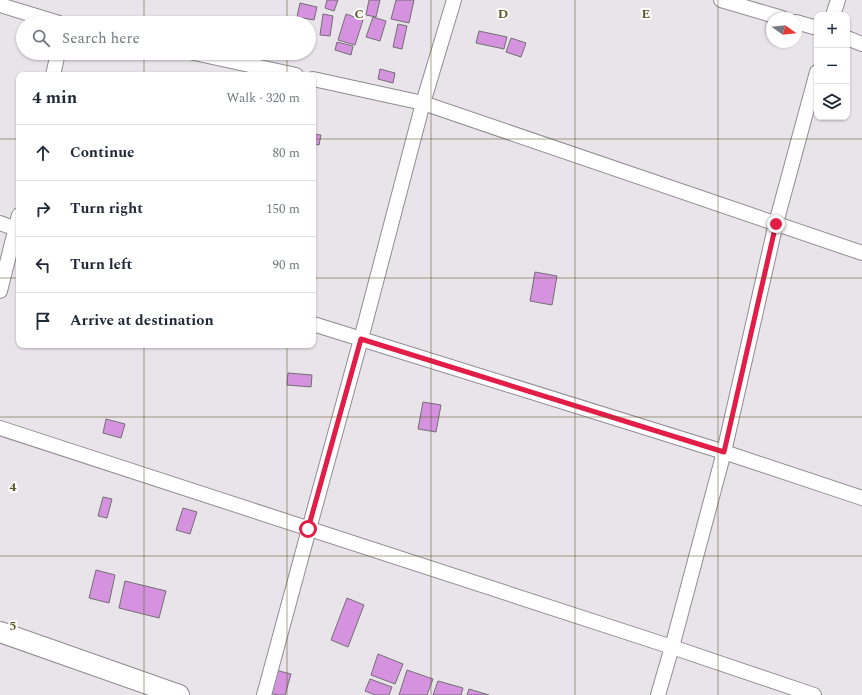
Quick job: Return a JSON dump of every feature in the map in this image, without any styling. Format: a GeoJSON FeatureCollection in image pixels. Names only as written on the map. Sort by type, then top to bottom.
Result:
{"type":"FeatureCollection","features":[{"type":"Feature","properties":{"kind":"main road"},"geometry":{"type":"LineString","coordinates":[[0,632],[179,695]]}},
{"type":"Feature","properties":{"kind":"street"},"geometry":{"type":"LineString","coordinates":[[264,695],[361,339],[423,103],[454,0]]}},
{"type":"Feature","properties":{"kind":"street"},"geometry":{"type":"LineString","coordinates":[[720,0],[766,13]]}},
{"type":"Feature","properties":{"kind":"street"},"geometry":{"type":"LineString","coordinates":[[834,12],[838,0]]}},
{"type":"Feature","properties":{"kind":"street"},"geometry":{"type":"LineString","coordinates":[[0,5],[36,16]]}},
{"type":"Feature","properties":{"kind":"street"},"geometry":{"type":"LineString","coordinates":[[802,24],[814,27]]}},
{"type":"Feature","properties":{"kind":"street"},"geometry":{"type":"LineString","coordinates":[[850,39],[862,44]]}},
{"type":"Feature","properties":{"kind":"street"},"geometry":{"type":"LineString","coordinates":[[54,72],[56,60]]}},
{"type":"Feature","properties":{"kind":"street"},"geometry":{"type":"LineString","coordinates":[[226,60],[282,72]]}},
{"type":"Feature","properties":{"kind":"street"},"geometry":{"type":"LineString","coordinates":[[316,80],[423,103],[862,253]]}},
{"type":"Feature","properties":{"kind":"street"},"geometry":{"type":"LineString","coordinates":[[658,695],[724,452],[776,224],[814,83]]}},
{"type":"Feature","properties":{"kind":"street"},"geometry":{"type":"LineString","coordinates":[[0,223],[16,224]]}},
{"type":"Feature","properties":{"kind":"street"},"geometry":{"type":"LineString","coordinates":[[0,291],[16,231]]}},
{"type":"Feature","properties":{"kind":"street"},"geometry":{"type":"LineString","coordinates":[[316,325],[724,452],[862,498]]}},
{"type":"Feature","properties":{"kind":"street"},"geometry":{"type":"LineString","coordinates":[[0,428],[672,647],[814,695]]}},
{"type":"Feature","properties":{"kind":"building"},"geometry":{"type":"Polygon","coordinates":[[[327,0],[338,0],[334,11],[325,8],[327,0]]]}},
{"type":"Feature","properties":{"kind":"building"},"geometry":{"type":"Polygon","coordinates":[[[369,0],[380,0],[376,17],[366,15],[369,0]]]}},
{"type":"Feature","properties":{"kind":"building"},"geometry":{"type":"Polygon","coordinates":[[[396,0],[414,0],[409,23],[391,19],[396,0]]]}},
{"type":"Feature","properties":{"kind":"building"},"geometry":{"type":"Polygon","coordinates":[[[300,3],[317,7],[315,16],[297,16],[300,3]]]}},
{"type":"Feature","properties":{"kind":"building"},"geometry":{"type":"Polygon","coordinates":[[[323,14],[333,16],[330,36],[320,35],[323,14]]]}},
{"type":"Feature","properties":{"kind":"building"},"geometry":{"type":"Polygon","coordinates":[[[346,14],[363,20],[355,45],[338,40],[346,14]]]}},
{"type":"Feature","properties":{"kind":"building"},"geometry":{"type":"Polygon","coordinates":[[[373,17],[386,21],[380,41],[366,37],[373,17]]]}},
{"type":"Feature","properties":{"kind":"building"},"geometry":{"type":"Polygon","coordinates":[[[398,24],[407,26],[402,49],[393,47],[398,24]]]}},
{"type":"Feature","properties":{"kind":"building"},"geometry":{"type":"Polygon","coordinates":[[[479,31],[507,37],[504,49],[476,43],[479,31]]]}},
{"type":"Feature","properties":{"kind":"building"},"geometry":{"type":"Polygon","coordinates":[[[511,38],[526,43],[521,57],[506,52],[511,38]]]}},
{"type":"Feature","properties":{"kind":"building"},"geometry":{"type":"Polygon","coordinates":[[[337,42],[353,46],[351,55],[335,50],[337,42]]]}},
{"type":"Feature","properties":{"kind":"building"},"geometry":{"type":"Polygon","coordinates":[[[380,69],[395,73],[393,83],[378,79],[380,69]]]}},
{"type":"Feature","properties":{"kind":"building"},"geometry":{"type":"Polygon","coordinates":[[[316,134],[321,135],[319,145],[316,144],[316,134]]]}},
{"type":"Feature","properties":{"kind":"building"},"geometry":{"type":"Polygon","coordinates":[[[535,272],[557,276],[552,305],[530,301],[535,272]]]}},
{"type":"Feature","properties":{"kind":"building"},"geometry":{"type":"Polygon","coordinates":[[[288,373],[312,375],[311,387],[287,385],[288,373]]]}},
{"type":"Feature","properties":{"kind":"building"},"geometry":{"type":"Polygon","coordinates":[[[423,402],[441,405],[436,432],[418,429],[423,402]]]}},
{"type":"Feature","properties":{"kind":"building"},"geometry":{"type":"Polygon","coordinates":[[[106,419],[125,424],[121,438],[103,433],[106,419]]]}},
{"type":"Feature","properties":{"kind":"building"},"geometry":{"type":"Polygon","coordinates":[[[103,497],[112,499],[107,518],[98,516],[103,497]]]}},
{"type":"Feature","properties":{"kind":"building"},"geometry":{"type":"Polygon","coordinates":[[[183,508],[197,512],[190,534],[176,530],[183,508]]]}},
{"type":"Feature","properties":{"kind":"building"},"geometry":{"type":"Polygon","coordinates":[[[96,570],[115,575],[109,603],[89,598],[96,570]]]}},
{"type":"Feature","properties":{"kind":"building"},"geometry":{"type":"Polygon","coordinates":[[[125,581],[166,591],[159,618],[119,608],[125,581]]]}},
{"type":"Feature","properties":{"kind":"building"},"geometry":{"type":"Polygon","coordinates":[[[347,598],[364,605],[348,647],[331,640],[347,598]]]}},
{"type":"Feature","properties":{"kind":"building"},"geometry":{"type":"Polygon","coordinates":[[[378,654],[403,664],[395,684],[371,675],[378,654]]]}},
{"type":"Feature","properties":{"kind":"building"},"geometry":{"type":"Polygon","coordinates":[[[275,670],[291,674],[285,695],[269,693],[275,670]]]}},
{"type":"Feature","properties":{"kind":"building"},"geometry":{"type":"Polygon","coordinates":[[[407,670],[433,679],[427,695],[399,695],[407,670]]]}},
{"type":"Feature","properties":{"kind":"building"},"geometry":{"type":"Polygon","coordinates":[[[370,679],[392,687],[389,695],[375,695],[365,691],[370,679]]]}},
{"type":"Feature","properties":{"kind":"building"},"geometry":{"type":"Polygon","coordinates":[[[438,681],[463,688],[461,695],[433,695],[438,681]]]}},
{"type":"Feature","properties":{"kind":"building"},"geometry":{"type":"Polygon","coordinates":[[[469,689],[489,695],[467,695],[469,689]]]}},
{"type":"Feature","properties":{"kind":"route"},"geometry":{"type":"LineString","coordinates":[[308,529],[361,339],[724,452],[776,224]]}}]}
